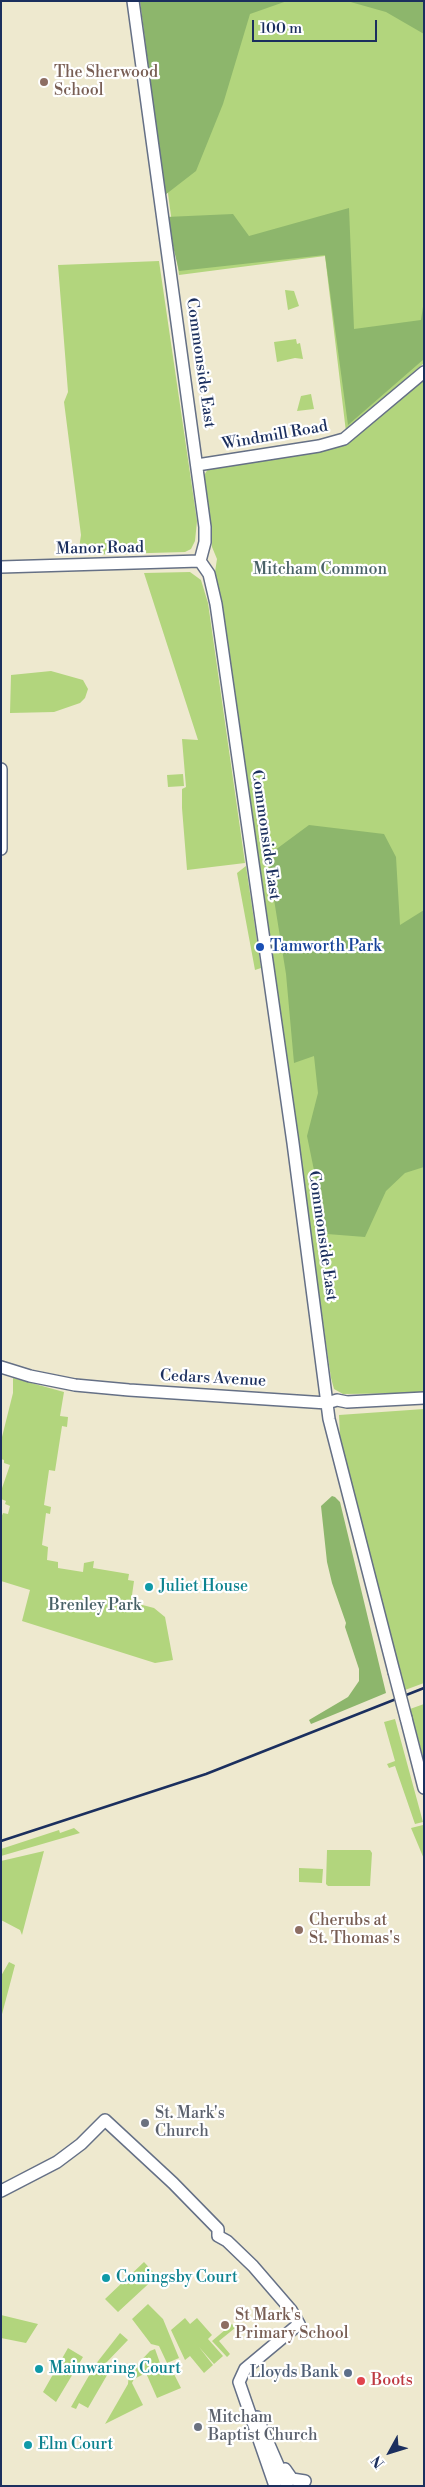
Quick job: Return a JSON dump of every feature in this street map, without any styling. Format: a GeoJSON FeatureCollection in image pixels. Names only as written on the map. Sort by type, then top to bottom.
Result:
{"type":"FeatureCollection","features":[{"type":"Feature","properties":{"kind":"street","name":"Commonside East"},"geometry":{"type":"LineString","coordinates":[[133,1],[197,466],[205,534],[200,561],[211,578],[216,604],[297,1170],[327,1403],[339,1462],[424,1788]]}},
{"type":"Feature","properties":{"kind":"street","name":"Windmill Road"},"geometry":{"type":"LineString","coordinates":[[197,466],[319,446],[344,439],[424,372]]}},
{"type":"Feature","properties":{"kind":"street","name":"Manor Road"},"geometry":{"type":"LineString","coordinates":[[1,567],[200,561]]}},
{"type":"Feature","properties":{"kind":"street"},"geometry":{"type":"LineString","coordinates":[[1,769],[1,849]]}},
{"type":"Feature","properties":{"kind":"street","name":"Cedars Avenue"},"geometry":{"type":"LineString","coordinates":[[1,1367],[42,1379],[99,1388],[327,1403],[337,1400],[346,1402],[424,1398]]}},
{"type":"Feature","properties":{"kind":"street"},"geometry":{"type":"LineString","coordinates":[[1,2192],[57,2162],[81,2144],[104,2120],[187,2197],[218,2230],[218,2236],[232,2246],[281,2298],[299,2324],[242,2373],[239,2382],[275,2486]]}},
{"type":"Feature","properties":{"kind":"street"},"geometry":{"type":"LineString","coordinates":[[251,2366],[248,2374],[248,2392],[287,2486]]}},
{"type":"Feature","properties":{"kind":"street"},"geometry":{"type":"LineString","coordinates":[[259,2421],[270,2436],[288,2475],[292,2479],[306,2481]]}},
{"type":"Feature","properties":{"kind":"green space"},"geometry":{"type":"Polygon","coordinates":[[[140,1],[287,1],[250,14],[223,104],[196,171],[165,195],[140,1]]]}},
{"type":"Feature","properties":{"kind":"green space"},"geometry":{"type":"Polygon","coordinates":[[[142,1],[424,1],[424,363],[346,432],[325,256],[179,275],[142,1]]]}},
{"type":"Feature","properties":{"kind":"green space"},"geometry":{"type":"Polygon","coordinates":[[[347,1],[424,1],[424,34],[386,12],[347,1]]]}},
{"type":"Feature","properties":{"kind":"green space"},"geometry":{"type":"Polygon","coordinates":[[[349,208],[354,329],[421,320],[424,300],[424,359],[348,425],[325,255],[179,271],[166,217],[233,214],[249,236],[349,208]]]}},
{"type":"Feature","properties":{"kind":"green space"},"geometry":{"type":"Polygon","coordinates":[[[159,261],[197,521],[195,541],[191,549],[185,552],[78,555],[81,535],[64,402],[68,392],[58,265],[159,261]]]}},
{"type":"Feature","properties":{"kind":"green space"},"geometry":{"type":"Polygon","coordinates":[[[285,290],[294,291],[299,306],[288,310],[285,290]]]}},
{"type":"Feature","properties":{"kind":"green space"},"geometry":{"type":"Polygon","coordinates":[[[296,339],[297,344],[300,343],[303,359],[295,358],[277,362],[274,342],[296,339]]]}},
{"type":"Feature","properties":{"kind":"green space","name":"Mitcham Common"},"geometry":{"type":"Polygon","coordinates":[[[424,376],[424,1393],[343,1394],[334,1389],[331,1378],[215,572],[217,559],[212,547],[203,477],[208,469],[325,449],[424,376]]]}},
{"type":"Feature","properties":{"kind":"green space"},"geometry":{"type":"Polygon","coordinates":[[[311,394],[314,409],[297,411],[301,396],[311,394]]]}},
{"type":"Feature","properties":{"kind":"green space"},"geometry":{"type":"Polygon","coordinates":[[[190,572],[201,580],[208,603],[245,863],[187,870],[182,808],[182,789],[186,787],[182,739],[198,740],[144,573],[190,572]]]}},
{"type":"Feature","properties":{"kind":"green space"},"geometry":{"type":"Polygon","coordinates":[[[51,671],[83,680],[88,689],[85,698],[80,703],[54,712],[10,713],[11,675],[51,671]]]}},
{"type":"Feature","properties":{"kind":"green space"},"geometry":{"type":"Polygon","coordinates":[[[183,774],[184,786],[168,787],[167,775],[183,774]]]}},
{"type":"Feature","properties":{"kind":"green space"},"geometry":{"type":"Polygon","coordinates":[[[309,825],[384,834],[396,857],[400,925],[424,910],[424,1167],[405,1173],[386,1191],[365,1237],[327,1234],[307,1136],[318,1093],[314,1056],[294,1063],[286,974],[267,856],[309,825]]]}},
{"type":"Feature","properties":{"kind":"green space"},"geometry":{"type":"Polygon","coordinates":[[[246,866],[261,968],[255,970],[237,873],[246,866]]]}},
{"type":"Feature","properties":{"kind":"green space","name":"Brenley Park"},"geometry":{"type":"Polygon","coordinates":[[[13,1378],[64,1392],[60,1416],[68,1417],[67,1427],[62,1426],[55,1471],[49,1470],[44,1505],[51,1507],[50,1514],[46,1513],[42,1545],[48,1547],[47,1560],[58,1562],[58,1568],[83,1572],[84,1563],[94,1561],[93,1568],[129,1574],[128,1580],[134,1581],[131,1602],[154,1608],[165,1617],[173,1660],[155,1663],[22,1621],[30,1590],[1,1581],[1,1518],[3,1513],[8,1514],[10,1506],[1,1499],[1,1491],[10,1465],[4,1463],[4,1460],[1,1459],[1,1441],[13,1393],[13,1378]]]}},
{"type":"Feature","properties":{"kind":"green space"},"geometry":{"type":"Polygon","coordinates":[[[424,1409],[424,1683],[405,1690],[340,1437],[339,1415],[424,1409]]]}},
{"type":"Feature","properties":{"kind":"green space"},"geometry":{"type":"Polygon","coordinates":[[[332,1496],[340,1502],[386,1693],[311,1724],[309,1720],[348,1697],[359,1681],[359,1669],[327,1562],[321,1506],[332,1496]]]}},
{"type":"Feature","properties":{"kind":"green space"},"geometry":{"type":"Polygon","coordinates":[[[424,1704],[424,1760],[410,1709],[424,1704]]]}},
{"type":"Feature","properties":{"kind":"green space"},"geometry":{"type":"Polygon","coordinates":[[[395,1719],[423,1822],[415,1824],[395,1766],[389,1768],[387,1764],[395,1761],[384,1722],[395,1719]]]}},
{"type":"Feature","properties":{"kind":"green space"},"geometry":{"type":"Polygon","coordinates":[[[423,1825],[424,1827],[424,1859],[411,1828],[423,1825]]]}},
{"type":"Feature","properties":{"kind":"green space"},"geometry":{"type":"Polygon","coordinates":[[[74,1828],[80,1833],[1,1856],[1,1849],[59,1830],[60,1833],[74,1828]]]}},
{"type":"Feature","properties":{"kind":"green space"},"geometry":{"type":"Polygon","coordinates":[[[327,1850],[370,1850],[372,1853],[370,1886],[328,1886],[326,1884],[327,1850]]]}},
{"type":"Feature","properties":{"kind":"green space"},"geometry":{"type":"Polygon","coordinates":[[[44,1851],[22,1935],[20,1930],[1,1920],[1,1861],[44,1851]]]}},
{"type":"Feature","properties":{"kind":"green space"},"geometry":{"type":"Polygon","coordinates":[[[299,1868],[323,1869],[322,1883],[299,1882],[299,1868]]]}},
{"type":"Feature","properties":{"kind":"green space"},"geometry":{"type":"Polygon","coordinates":[[[9,1962],[15,1965],[1,2018],[1,1976],[9,1962]]]}},
{"type":"Feature","properties":{"kind":"green space"},"geometry":{"type":"Polygon","coordinates":[[[144,2262],[157,2276],[118,2312],[105,2299],[144,2262]]]}},
{"type":"Feature","properties":{"kind":"green space"},"geometry":{"type":"Polygon","coordinates":[[[148,2304],[163,2319],[179,2358],[167,2363],[159,2346],[151,2344],[132,2319],[148,2304]]]}},
{"type":"Feature","properties":{"kind":"green space"},"geometry":{"type":"Polygon","coordinates":[[[1,2315],[38,2324],[26,2343],[1,2338],[1,2315]]]}},
{"type":"Feature","properties":{"kind":"green space"},"geometry":{"type":"Polygon","coordinates":[[[185,2318],[190,2324],[197,2318],[212,2335],[208,2339],[223,2356],[214,2364],[199,2347],[213,2365],[204,2373],[190,2356],[185,2360],[171,2330],[185,2318]]]}},
{"type":"Feature","properties":{"kind":"green space"},"geometry":{"type":"Polygon","coordinates":[[[232,2324],[235,2328],[219,2341],[230,2354],[227,2357],[212,2341],[232,2324]]]}},
{"type":"Feature","properties":{"kind":"green space"},"geometry":{"type":"Polygon","coordinates":[[[120,2333],[128,2340],[104,2365],[110,2370],[88,2408],[79,2403],[76,2409],[71,2407],[95,2365],[120,2333]]]}},
{"type":"Feature","properties":{"kind":"green space"},"geometry":{"type":"Polygon","coordinates":[[[68,2348],[83,2357],[56,2402],[43,2392],[68,2348]]]}},
{"type":"Feature","properties":{"kind":"green space"},"geometry":{"type":"Polygon","coordinates":[[[155,2349],[160,2363],[173,2372],[181,2388],[157,2398],[146,2373],[134,2379],[132,2383],[143,2405],[105,2424],[128,2384],[129,2373],[150,2351],[155,2349]]]}},
{"type":"Feature","properties":{"kind":"railway"},"geometry":{"type":"LineString","coordinates":[[1,1841],[206,1774],[424,1688]]}},
{"type":"Feature","properties":{"kind":"place","name":"The Sherwood School"},"geometry":{"type":"Point","coordinates":[44,82]}},
{"type":"Feature","properties":{"kind":"place","name":"Tamworth Park"},"geometry":{"type":"Point","coordinates":[260,947]}},
{"type":"Feature","properties":{"kind":"place","name":"Juliet House"},"geometry":{"type":"Point","coordinates":[149,1587]}},
{"type":"Feature","properties":{"kind":"place","name":"Cherubs at St. Thomas's"},"geometry":{"type":"Point","coordinates":[299,1930]}},
{"type":"Feature","properties":{"kind":"place","name":"St. Mark's Church"},"geometry":{"type":"Point","coordinates":[145,2123]}},
{"type":"Feature","properties":{"kind":"place","name":"Coningsby Court"},"geometry":{"type":"Point","coordinates":[106,2278]}},
{"type":"Feature","properties":{"kind":"place","name":"St Mark's Primary School"},"geometry":{"type":"Point","coordinates":[225,2325]}},
{"type":"Feature","properties":{"kind":"place","name":"Mainwaring Court"},"geometry":{"type":"Point","coordinates":[39,2369]}},
{"type":"Feature","properties":{"kind":"place","name":"Lloyds Bank"},"geometry":{"type":"Point","coordinates":[348,2373]}},
{"type":"Feature","properties":{"kind":"place","name":"Boots"},"geometry":{"type":"Point","coordinates":[361,2381]}},
{"type":"Feature","properties":{"kind":"place","name":"Mitcham Baptist Church"},"geometry":{"type":"Point","coordinates":[198,2427]}},
{"type":"Feature","properties":{"kind":"place","name":"Elm Court"},"geometry":{"type":"Point","coordinates":[28,2445]}}]}
